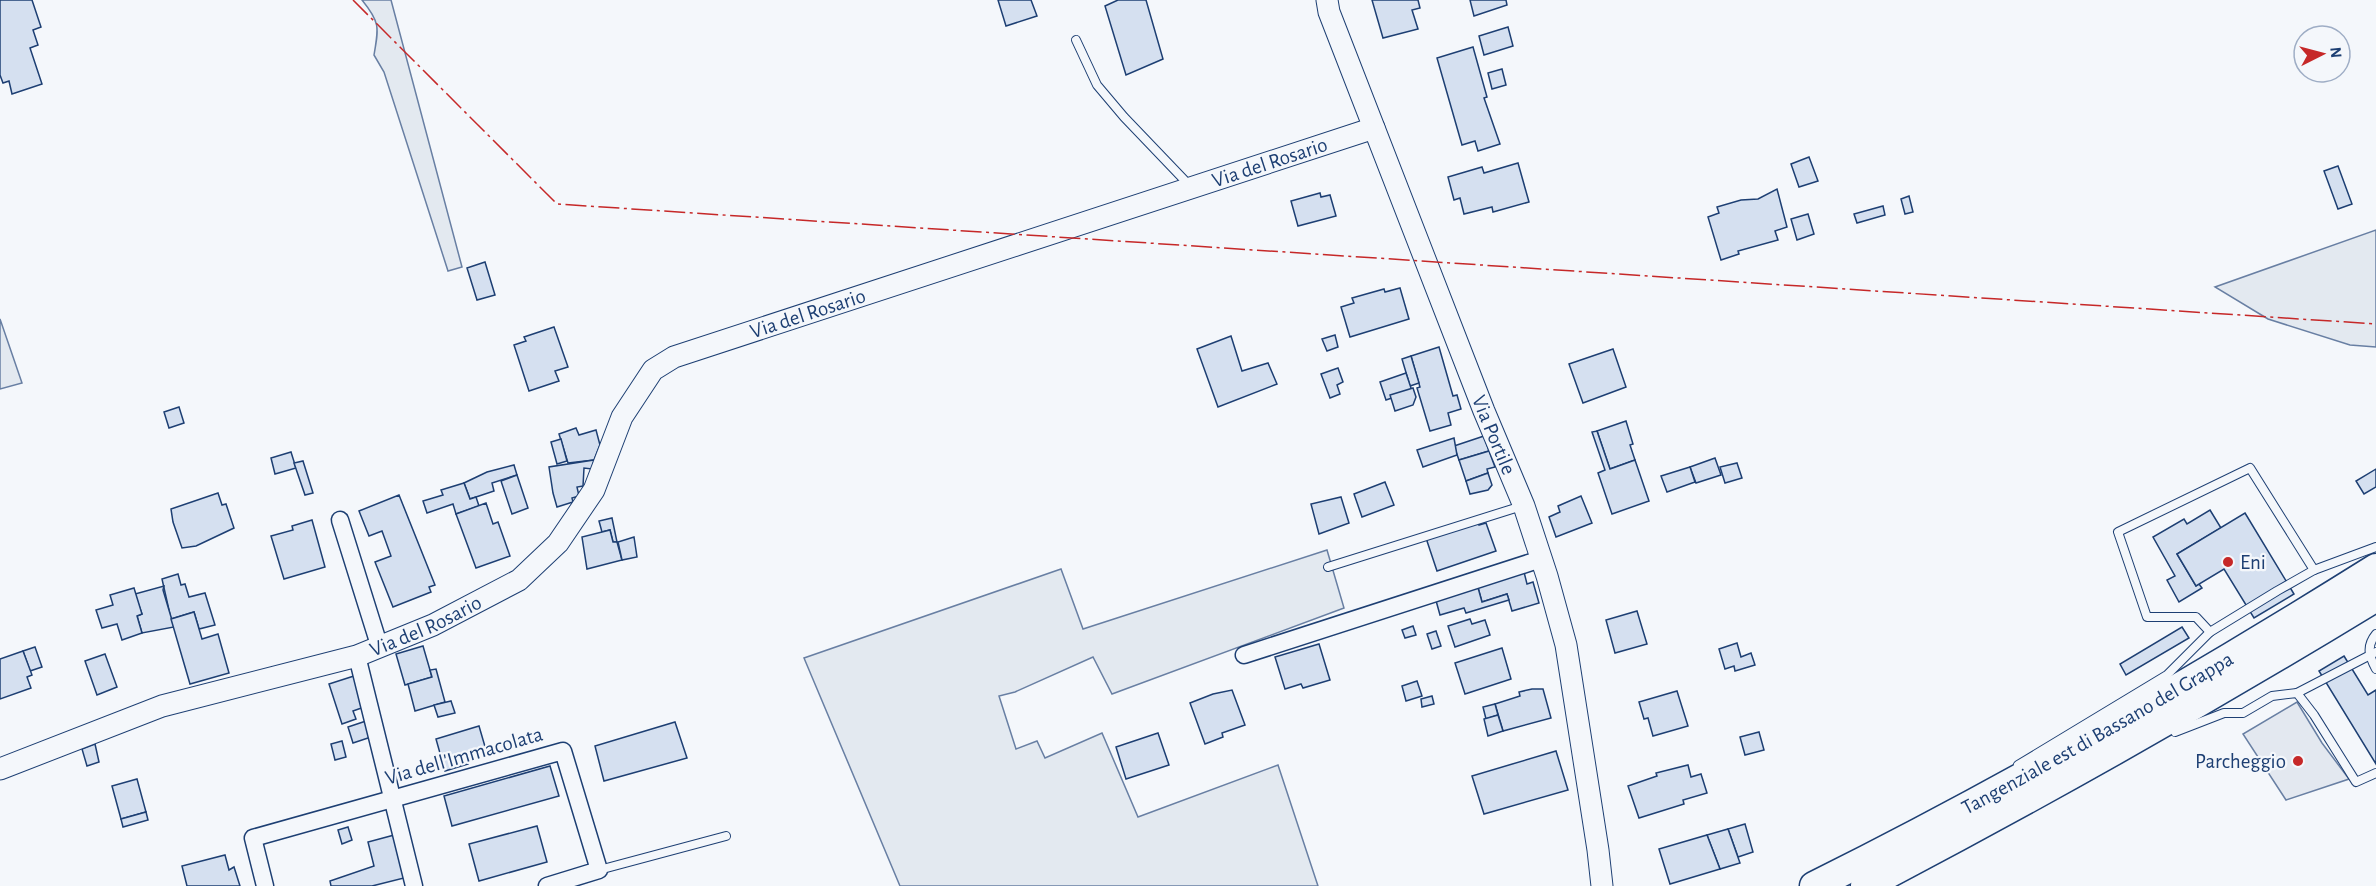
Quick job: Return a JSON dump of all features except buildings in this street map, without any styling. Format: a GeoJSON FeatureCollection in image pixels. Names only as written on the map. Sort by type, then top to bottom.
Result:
{"type":"FeatureCollection","features":[{"type":"Feature","properties":{"kind":"highway","name":"Tangenziale est di Bassano del Grappa"},"geometry":{"type":"LineString","coordinates":[[1814,886],[1988,795],[2162,697],[2376,568]]}},
{"type":"Feature","properties":{"kind":"highway","name":"Tangenziale est di Bassano del Grappa"},"geometry":{"type":"LineString","coordinates":[[1865,886],[2036,795],[2215,694],[2376,597]]}},
{"type":"Feature","properties":{"kind":"street","name":"Via Portile"},"geometry":{"type":"LineString","coordinates":[[1327,0],[1329,12],[1484,411],[1524,506],[1541,559],[1566,645],[1602,886]]}},
{"type":"Feature","properties":{"kind":"street","name":"Via del Rosario"},"geometry":{"type":"LineString","coordinates":[[0,768],[162,706],[357,656],[380,648],[433,625],[519,580],[558,543],[594,490],[622,417],[653,370],[674,357],[714,342],[1374,128]]}},
{"type":"Feature","properties":{"kind":"street"},"geometry":{"type":"LineString","coordinates":[[340,520],[380,648]]}},
{"type":"Feature","properties":{"kind":"street"},"geometry":{"type":"LineString","coordinates":[[1244,655],[1541,559]]}},
{"type":"Feature","properties":{"kind":"street","name":"Via del Rosario"},"geometry":{"type":"LineString","coordinates":[[357,656],[414,886]]}},
{"type":"Feature","properties":{"kind":"street","name":"Via dell'Immacolata"},"geometry":{"type":"LineString","coordinates":[[265,886],[253,838],[563,751],[599,870]]}},
{"type":"Feature","properties":{"kind":"street"},"geometry":{"type":"LineString","coordinates":[[547,886],[599,870]]}},
{"type":"Feature","properties":{"kind":"lane"},"geometry":{"type":"LineString","coordinates":[[1076,40],[1097,85],[1124,117],[1191,187]]}},
{"type":"Feature","properties":{"kind":"lane"},"geometry":{"type":"LineString","coordinates":[[2210,632],[2196,617],[2147,617],[2118,532],[2250,468],[2314,570]]}},
{"type":"Feature","properties":{"kind":"lane"},"geometry":{"type":"LineString","coordinates":[[1328,567],[1524,506]]}},
{"type":"Feature","properties":{"kind":"lane"},"geometry":{"type":"LineString","coordinates":[[1988,795],[2021,762],[2137,695],[2167,675],[2210,632],[2314,570],[2376,548]]}},
{"type":"Feature","properties":{"kind":"lane"},"geometry":{"type":"LineString","coordinates":[[2376,634],[2371,640],[2376,669]]}},
{"type":"Feature","properties":{"kind":"lane"},"geometry":{"type":"LineString","coordinates":[[2163,738],[2224,713],[2243,713],[2272,696],[2297,693],[2372,654]]}},
{"type":"Feature","properties":{"kind":"lane"},"geometry":{"type":"LineString","coordinates":[[2297,693],[2356,782],[2376,773]]}},
{"type":"Feature","properties":{"kind":"lane"},"geometry":{"type":"LineString","coordinates":[[2036,795],[2094,774]]}},
{"type":"Feature","properties":{"kind":"lane"},"geometry":{"type":"LineString","coordinates":[[599,870],[726,836]]}},
{"type":"Feature","properties":{"kind":"shaded area"},"geometry":{"type":"Polygon","coordinates":[[[362,0],[391,0],[462,267],[448,271],[384,72],[374,55],[377,25],[362,0]]]}},
{"type":"Feature","properties":{"kind":"shaded area"},"geometry":{"type":"Polygon","coordinates":[[[2376,230],[2376,347],[2350,345],[2268,319],[2215,287],[2376,230]]]}},
{"type":"Feature","properties":{"kind":"shaded area"},"geometry":{"type":"Polygon","coordinates":[[[0,319],[22,383],[0,389],[0,319]]]}},
{"type":"Feature","properties":{"kind":"shaded area"},"geometry":{"type":"Polygon","coordinates":[[[1327,550],[1344,608],[1112,694],[1093,657],[1015,692],[999,696],[1016,749],[1037,741],[1045,758],[1102,733],[1138,817],[1278,765],[1318,886],[900,886],[804,658],[1061,569],[1083,629],[1327,550]]]}},
{"type":"Feature","properties":{"kind":"shaded area","name":"Parcheggio"},"geometry":{"type":"Polygon","coordinates":[[[2297,702],[2322,743],[2349,779],[2286,800],[2243,734],[2297,702]]]}},
{"type":"Feature","properties":{"kind":"power"},"geometry":{"type":"LineString","coordinates":[[353,0],[557,204],[2376,324]]}},
{"type":"Feature","properties":{"kind":"place","name":"Eni"},"geometry":{"type":"Point","coordinates":[2228,562]}},
{"type":"Feature","properties":{"kind":"place","name":"Parcheggio"},"geometry":{"type":"Point","coordinates":[2298,761]}}]}
